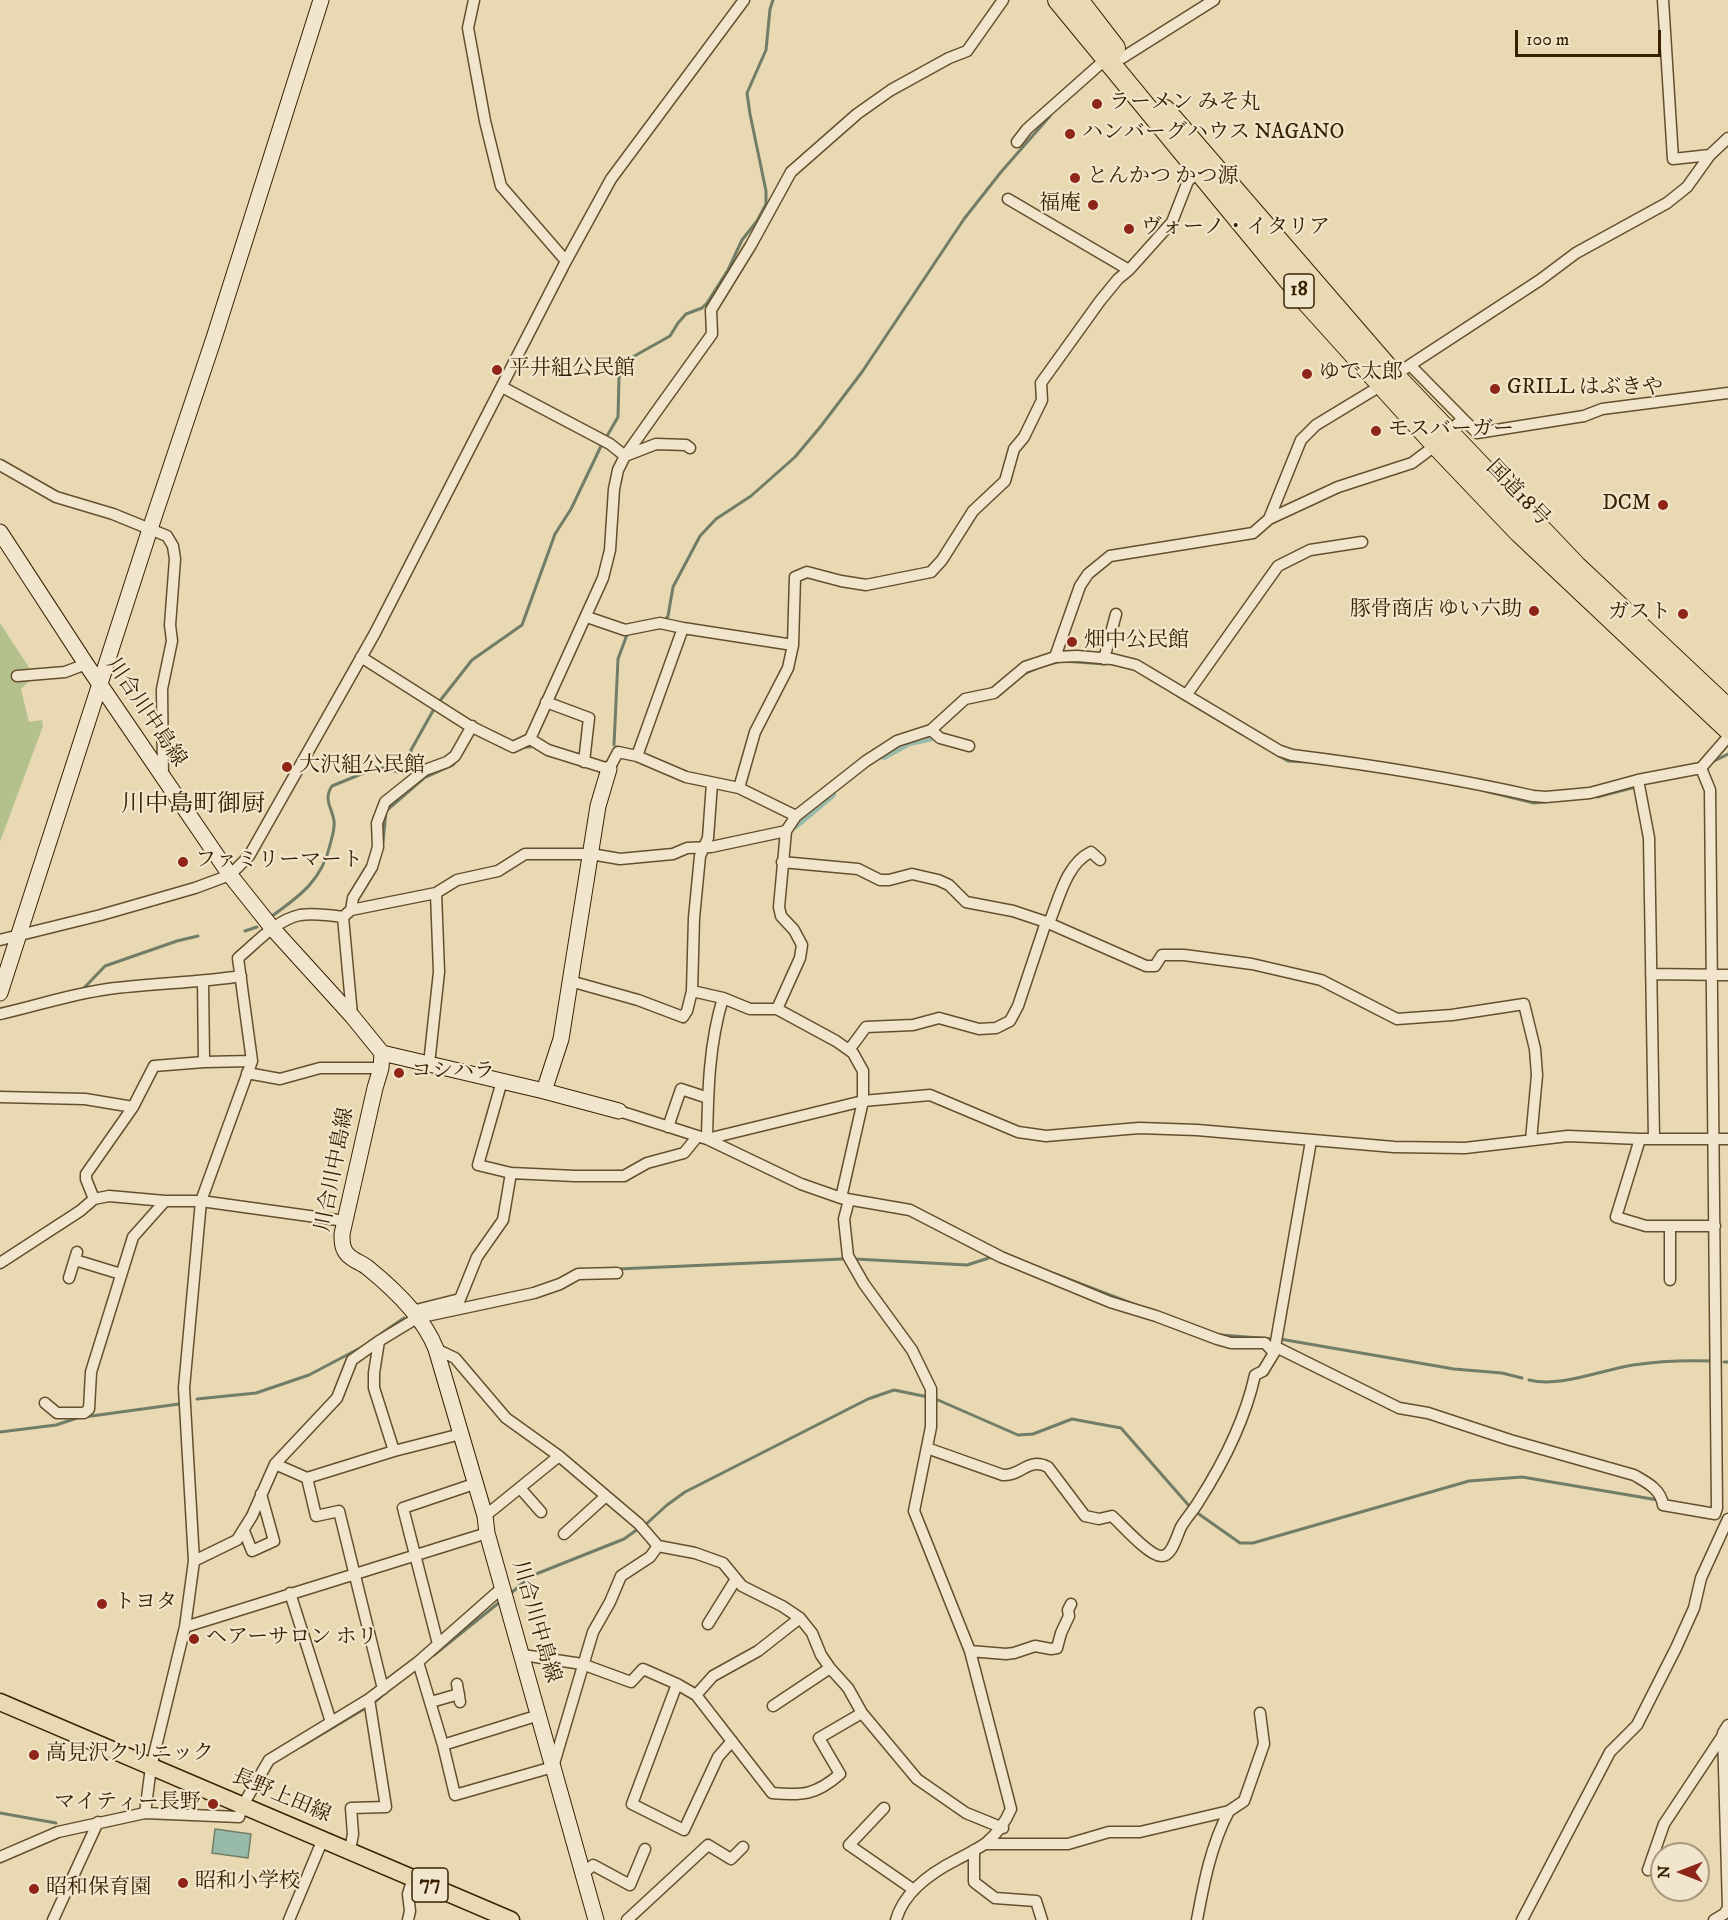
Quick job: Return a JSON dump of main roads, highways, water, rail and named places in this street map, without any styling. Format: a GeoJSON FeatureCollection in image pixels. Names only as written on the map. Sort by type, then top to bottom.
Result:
{"type":"FeatureCollection","features":[{"type":"Feature","properties":{"kind":"highway","name":"国道18号"},"geometry":{"type":"LineString","coordinates":[[1058,0],[1115,58],[1395,375],[1576,566],[1728,709]]}},
{"type":"Feature","properties":{"kind":"highway","name":"国道18号"},"geometry":{"type":"LineString","coordinates":[[1078,0],[1115,58],[1199,172],[1306,301],[1395,375]]}},
{"type":"Feature","properties":{"kind":"highway","name":"国道18号"},"geometry":{"type":"LineString","coordinates":[[1449,432],[1519,532],[1728,729]]}},
{"type":"Feature","properties":{"kind":"main road","name":"長野上田線"},"geometry":{"type":"LineString","coordinates":[[0,1702],[350,1850],[413,1878],[483,1915],[511,1920]]}},
{"type":"Feature","properties":{"kind":"waterway"},"geometry":{"type":"LineString","coordinates":[[607,436],[618,417],[619,377],[629,359],[670,336],[686,314],[702,308],[707,303],[728,270],[742,240],[757,221],[766,204],[766,191],[747,93],[766,50],[773,0]]}},
{"type":"Feature","properties":{"kind":"waterway"},"geometry":{"type":"LineString","coordinates":[[665,620],[668,616],[673,587],[700,536],[716,519],[751,496],[795,457],[821,426],[862,372],[964,219],[1050,116]]}},
{"type":"Feature","properties":{"kind":"waterway"},"geometry":{"type":"LineString","coordinates":[[439,702],[472,660],[522,625],[555,534],[571,509],[602,444]]}},
{"type":"Feature","properties":{"kind":"waterway"},"geometry":{"type":"LineString","coordinates":[[614,745],[618,659],[628,632]]}},
{"type":"Feature","properties":{"kind":"waterway"},"geometry":{"type":"LineString","coordinates":[[1049,664],[1062,661],[1105,664]]}},
{"type":"Feature","properties":{"kind":"waterway"},"geometry":{"type":"LineString","coordinates":[[1024,674],[1040,667]]}},
{"type":"Feature","properties":{"kind":"waterway"},"geometry":{"type":"LineString","coordinates":[[1178,696],[1242,734]]}},
{"type":"Feature","properties":{"kind":"waterway"},"geometry":{"type":"LineString","coordinates":[[272,916],[301,894],[322,868],[334,830],[328,799],[332,786],[371,770],[383,768],[403,773],[410,767],[411,750],[434,709]]}},
{"type":"Feature","properties":{"kind":"waterway"},"geometry":{"type":"LineString","coordinates":[[884,755],[909,741],[929,737]]}},
{"type":"Feature","properties":{"kind":"waterway"},"geometry":{"type":"LineString","coordinates":[[521,747],[530,747]]}},
{"type":"Feature","properties":{"kind":"waterway"},"geometry":{"type":"LineString","coordinates":[[383,842],[386,811],[424,778],[453,765],[462,753]]}},
{"type":"Feature","properties":{"kind":"waterway"},"geometry":{"type":"LineString","coordinates":[[1712,762],[1728,754]]}},
{"type":"Feature","properties":{"kind":"waterway"},"geometry":{"type":"LineString","coordinates":[[1279,756],[1288,761],[1307,762]]}},
{"type":"Feature","properties":{"kind":"waterway"},"geometry":{"type":"LineString","coordinates":[[1597,797],[1632,788]]}},
{"type":"Feature","properties":{"kind":"waterway"},"geometry":{"type":"LineString","coordinates":[[1485,791],[1534,803],[1545,802]]}},
{"type":"Feature","properties":{"kind":"waterway"},"geometry":{"type":"LineString","coordinates":[[794,825],[831,794]]}},
{"type":"Feature","properties":{"kind":"waterway"},"geometry":{"type":"LineString","coordinates":[[245,931],[257,927]]}},
{"type":"Feature","properties":{"kind":"waterway"},"geometry":{"type":"LineString","coordinates":[[83,989],[105,966],[198,936]]}},
{"type":"Feature","properties":{"kind":"waterway"},"geometry":{"type":"LineString","coordinates":[[855,1259],[967,1265],[992,1257]]}},
{"type":"Feature","properties":{"kind":"waterway"},"geometry":{"type":"LineString","coordinates":[[618,1269],[842,1259]]}},
{"type":"Feature","properties":{"kind":"waterway"},"geometry":{"type":"LineString","coordinates":[[1055,1274],[1136,1305]]}},
{"type":"Feature","properties":{"kind":"waterway"},"geometry":{"type":"LineString","coordinates":[[382,1333],[404,1318]]}},
{"type":"Feature","properties":{"kind":"waterway"},"geometry":{"type":"LineString","coordinates":[[1221,1335],[1273,1339]]}},
{"type":"Feature","properties":{"kind":"waterway"},"geometry":{"type":"LineString","coordinates":[[1280,1339],[1454,1369],[1502,1373],[1522,1378]]}},
{"type":"Feature","properties":{"kind":"waterway"},"geometry":{"type":"LineString","coordinates":[[197,1399],[256,1393],[309,1375],[362,1347]]}},
{"type":"Feature","properties":{"kind":"waterway"},"geometry":{"type":"LineString","coordinates":[[1529,1380],[1554,1382],[1633,1365],[1712,1361]]}},
{"type":"Feature","properties":{"kind":"waterway"},"geometry":{"type":"LineString","coordinates":[[644,1526],[685,1492],[868,1399],[894,1390],[928,1397]]}},
{"type":"Feature","properties":{"kind":"waterway"},"geometry":{"type":"LineString","coordinates":[[938,1400],[1018,1435],[1033,1434],[1072,1419],[1121,1428],[1191,1508]]}},
{"type":"Feature","properties":{"kind":"waterway"},"geometry":{"type":"LineString","coordinates":[[84,1417],[179,1404]]}},
{"type":"Feature","properties":{"kind":"waterway"},"geometry":{"type":"LineString","coordinates":[[0,1432],[56,1425],[77,1418]]}},
{"type":"Feature","properties":{"kind":"waterway"},"geometry":{"type":"LineString","coordinates":[[1196,1512],[1240,1543],[1253,1543],[1469,1481],[1522,1477],[1658,1500]]}},
{"type":"Feature","properties":{"kind":"waterway"},"geometry":{"type":"LineString","coordinates":[[510,1594],[531,1576],[624,1539],[638,1529]]}},
{"type":"Feature","properties":{"kind":"waterway"},"geometry":{"type":"LineString","coordinates":[[434,1655],[501,1601]]}},
{"type":"Feature","properties":{"kind":"waterway"},"geometry":{"type":"LineString","coordinates":[[375,1702],[385,1693]]}},
{"type":"Feature","properties":{"kind":"waterway"},"geometry":{"type":"LineString","coordinates":[[302,1746],[364,1709]]}},
{"type":"Feature","properties":{"kind":"waterway"},"geometry":{"type":"LineString","coordinates":[[0,1813],[56,1823]]}},
{"type":"Feature","properties":{"kind":"place","name":"ラーメン みそ丸"},"geometry":{"type":"Point","coordinates":[1097,104]}},
{"type":"Feature","properties":{"kind":"place","name":"ハンバーグハウス NAGANO"},"geometry":{"type":"Point","coordinates":[1070,134]}},
{"type":"Feature","properties":{"kind":"place","name":"とんかつ かつ源"},"geometry":{"type":"Point","coordinates":[1075,178]}},
{"type":"Feature","properties":{"kind":"place","name":"福庵"},"geometry":{"type":"Point","coordinates":[1093,205]}},
{"type":"Feature","properties":{"kind":"place","name":"ヴォーノ・イタリア"},"geometry":{"type":"Point","coordinates":[1129,229]}},
{"type":"Feature","properties":{"kind":"place","name":"平井組公民館"},"geometry":{"type":"Point","coordinates":[497,370]}},
{"type":"Feature","properties":{"kind":"place","name":"ゆで太郎"},"geometry":{"type":"Point","coordinates":[1307,374]}},
{"type":"Feature","properties":{"kind":"place","name":"GRILL はぶきや"},"geometry":{"type":"Point","coordinates":[1495,389]}},
{"type":"Feature","properties":{"kind":"place","name":"モスバーガー"},"geometry":{"type":"Point","coordinates":[1376,431]}},
{"type":"Feature","properties":{"kind":"place","name":"DCM"},"geometry":{"type":"Point","coordinates":[1663,505]}},
{"type":"Feature","properties":{"kind":"place","name":"豚骨商店 ゆい六助"},"geometry":{"type":"Point","coordinates":[1534,611]}},
{"type":"Feature","properties":{"kind":"place","name":"ガスト"},"geometry":{"type":"Point","coordinates":[1683,614]}},
{"type":"Feature","properties":{"kind":"place","name":"畑中公民館"},"geometry":{"type":"Point","coordinates":[1072,642]}},
{"type":"Feature","properties":{"kind":"place","name":"大沢組公民館"},"geometry":{"type":"Point","coordinates":[287,767]}},
{"type":"Feature","properties":{"kind":"place","name":"ファミリーマート"},"geometry":{"type":"Point","coordinates":[183,862]}},
{"type":"Feature","properties":{"kind":"place","name":"コシハラ"},"geometry":{"type":"Point","coordinates":[399,1073]}},
{"type":"Feature","properties":{"kind":"place","name":"トヨタ"},"geometry":{"type":"Point","coordinates":[102,1604]}},
{"type":"Feature","properties":{"kind":"place","name":"ヘアーサロン ホリ"},"geometry":{"type":"Point","coordinates":[194,1639]}},
{"type":"Feature","properties":{"kind":"place","name":"高見沢クリニック"},"geometry":{"type":"Point","coordinates":[34,1755]}},
{"type":"Feature","properties":{"kind":"place","name":"マイティー長野"},"geometry":{"type":"Point","coordinates":[213,1804]}},
{"type":"Feature","properties":{"kind":"place","name":"昭和小学校"},"geometry":{"type":"Point","coordinates":[183,1883]}},
{"type":"Feature","properties":{"kind":"place","name":"昭和保育園"},"geometry":{"type":"Point","coordinates":[34,1889]}},
{"type":"Feature","properties":{"kind":"district","name":"川中島町御厨"},"geometry":{"type":"Point","coordinates":[193,806]}}]}
